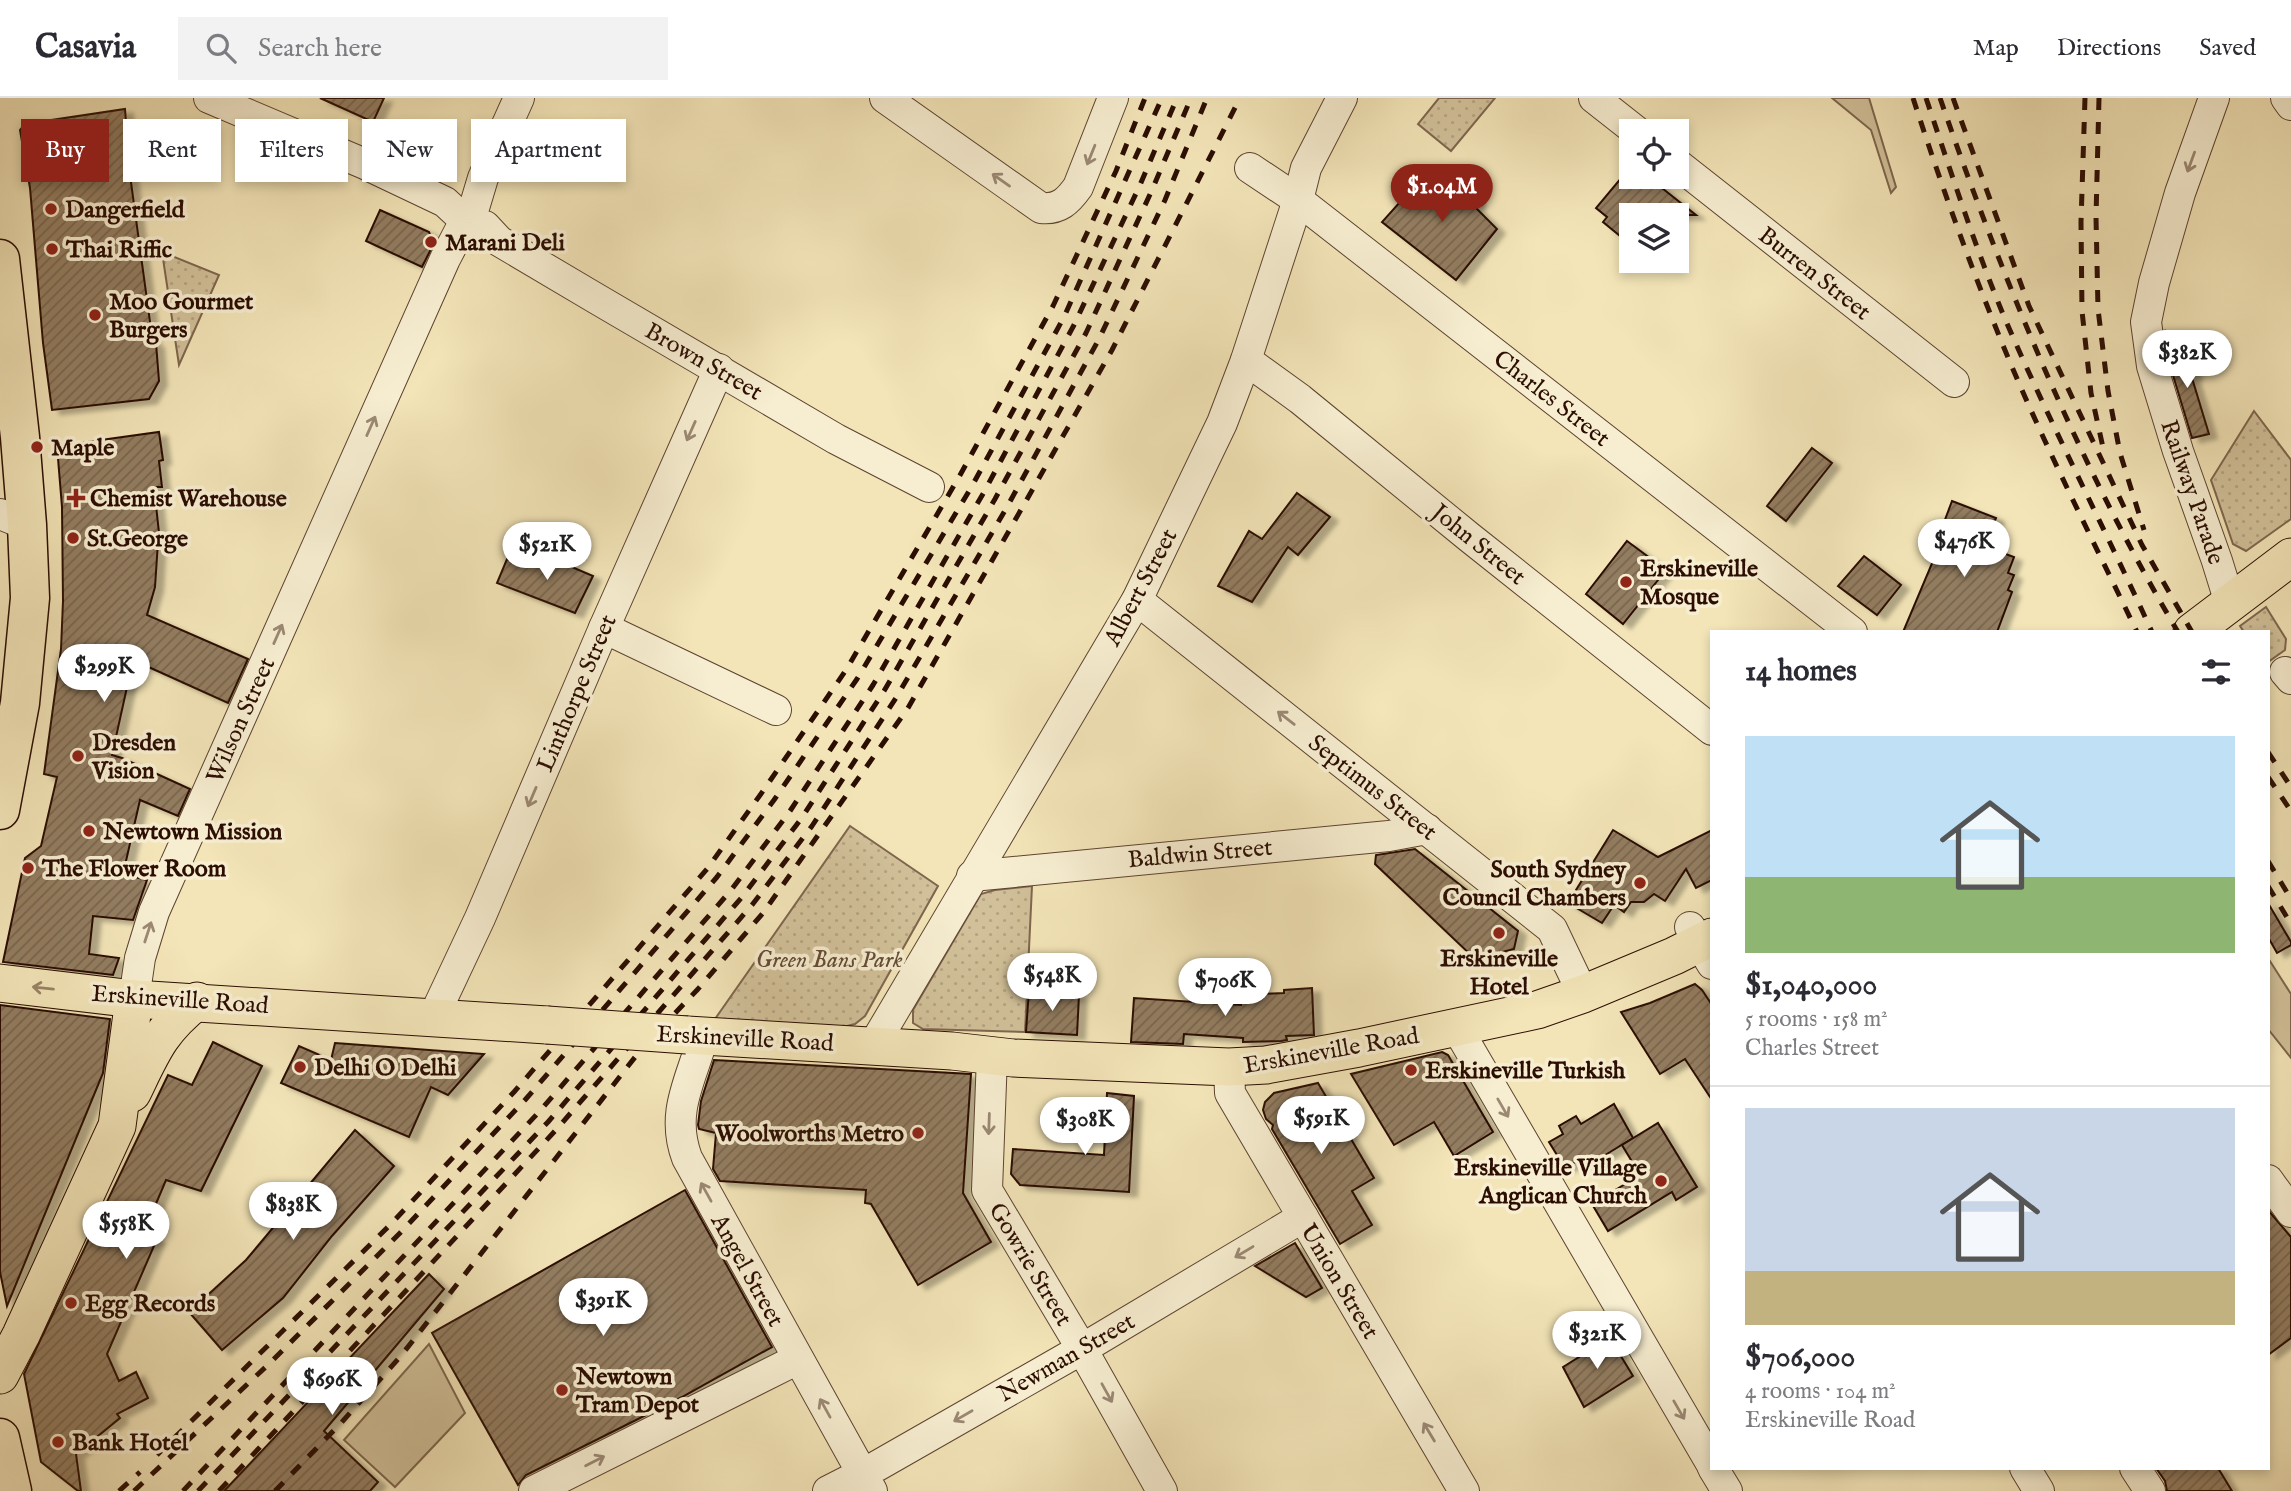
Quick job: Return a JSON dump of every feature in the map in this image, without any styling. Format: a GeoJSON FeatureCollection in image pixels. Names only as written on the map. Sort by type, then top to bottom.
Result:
{"type":"FeatureCollection","features":[{"type":"Feature","properties":{"kind":"highway"},"geometry":{"type":"LineString","coordinates":[[0,259],[14,519],[30,598],[20,703],[0,810]]}},
{"type":"Feature","properties":{"kind":"highway"},"geometry":{"type":"LineString","coordinates":[[0,1438],[12,1491]]}},
{"type":"Feature","properties":{"kind":"main road"},"geometry":{"type":"LineString","coordinates":[[2196,629],[2291,557]]}},
{"type":"Feature","properties":{"kind":"main road","name":"Erskineville Road"},"geometry":{"type":"LineString","coordinates":[[0,983],[134,999],[952,1051],[992,1056],[1228,1067],[1278,1063],[1472,1024],[1581,987],[1630,958],[1705,937]]}},
{"type":"Feature","properties":{"kind":"main road","name":"Wilson Street"},"geometry":{"type":"LineString","coordinates":[[0,1375],[22,1335],[117,1126],[134,999]]}},
{"type":"Feature","properties":{"kind":"main road"},"geometry":{"type":"LineString","coordinates":[[117,1126],[159,1038],[197,1001]]}},
{"type":"Feature","properties":{"kind":"street","name":"Brown Street"},"geometry":{"type":"LineString","coordinates":[[209,98],[365,164],[446,202],[499,241],[836,439],[929,487]]}},
{"type":"Feature","properties":{"kind":"street","name":"Wilson Street"},"geometry":{"type":"LineString","coordinates":[[134,999],[140,958],[155,912],[445,259],[469,220],[483,178],[519,98]]}},
{"type":"Feature","properties":{"kind":"street"},"geometry":{"type":"LineString","coordinates":[[885,98],[1041,208],[1051,209],[1070,198],[1078,187],[1114,98]]}},
{"type":"Feature","properties":{"kind":"street","name":"Albert Street"},"geometry":{"type":"LineString","coordinates":[[873,1046],[1137,600],[1222,423],[1246,359],[1306,168],[1342,98]]}},
{"type":"Feature","properties":{"kind":"street"},"geometry":{"type":"LineString","coordinates":[[1594,98],[1621,119]]}},
{"type":"Feature","properties":{"kind":"street","name":"Railway Parade"},"geometry":{"type":"LineString","coordinates":[[2214,98],[2180,193],[2154,283],[2146,322],[2152,366],[2230,603]]}},
{"type":"Feature","properties":{"kind":"street"},"geometry":{"type":"LineString","coordinates":[[2286,98],[2291,105]]}},
{"type":"Feature","properties":{"kind":"street","name":"Charles Street"},"geometry":{"type":"LineString","coordinates":[[1250,167],[1298,200],[1850,630]]}},
{"type":"Feature","properties":{"kind":"street","name":"Burren Street"},"geometry":{"type":"LineString","coordinates":[[1689,173],[1954,382]]}},
{"type":"Feature","properties":{"kind":"street","name":"John Street"},"geometry":{"type":"LineString","coordinates":[[1246,359],[1300,399],[1710,728]]}},
{"type":"Feature","properties":{"kind":"street","name":"Linthorpe Street"},"geometry":{"type":"LineString","coordinates":[[433,1018],[480,918],[719,369]]}},
{"type":"Feature","properties":{"kind":"street","name":"Septimus Street"},"geometry":{"type":"LineString","coordinates":[[1137,600],[1552,929],[1581,987]]}},
{"type":"Feature","properties":{"kind":"street"},"geometry":{"type":"LineString","coordinates":[[604,628],[776,710]]}},
{"type":"Feature","properties":{"kind":"street","name":"Baldwin Street"},"geometry":{"type":"LineString","coordinates":[[972,876],[1389,836],[1427,829]]}},
{"type":"Feature","properties":{"kind":"street"},"geometry":{"type":"LineString","coordinates":[[1472,1024],[1710,1463]]}},
{"type":"Feature","properties":{"kind":"street","name":"Angel Street"},"geometry":{"type":"LineString","coordinates":[[695,1036],[682,1099],[682,1146],[867,1482]]}},
{"type":"Feature","properties":{"kind":"street","name":"Gowrie Street"},"geometry":{"type":"LineString","coordinates":[[992,1056],[987,1190],[1082,1349],[1162,1491]]}},
{"type":"Feature","properties":{"kind":"street","name":"Union Street"},"geometry":{"type":"LineString","coordinates":[[1228,1067],[1230,1093],[1464,1491]]}},
{"type":"Feature","properties":{"kind":"street"},"geometry":{"type":"LineString","coordinates":[[2270,1183],[2291,1212]]}},
{"type":"Feature","properties":{"kind":"street","name":"Newman Street"},"geometry":{"type":"LineString","coordinates":[[828,1491],[867,1482],[1303,1217]]}},
{"type":"Feature","properties":{"kind":"street"},"geometry":{"type":"LineString","coordinates":[[534,1491],[798,1359]]}},
{"type":"Feature","properties":{"kind":"street"},"geometry":{"type":"LineString","coordinates":[[1714,1470],[1727,1491]]}},
{"type":"Feature","properties":{"kind":"street"},"geometry":{"type":"LineString","coordinates":[[2026,1470],[2039,1491]]}},
{"type":"Feature","properties":{"kind":"street"},"geometry":{"type":"LineString","coordinates":[[2136,1470],[2150,1491]]}},
{"type":"Feature","properties":{"kind":"green space"},"geometry":{"type":"Polygon","coordinates":[[[1439,98],[1495,98],[1451,151],[1418,124],[1439,98]]]}},
{"type":"Feature","properties":{"kind":"green space"},"geometry":{"type":"Polygon","coordinates":[[[1832,98],[1869,98],[1896,187],[1891,193],[1871,130],[1832,98]]]}},
{"type":"Feature","properties":{"kind":"green space"},"geometry":{"type":"Polygon","coordinates":[[[162,252],[219,275],[179,365],[162,252]]]}},
{"type":"Feature","properties":{"kind":"green space"},"geometry":{"type":"Polygon","coordinates":[[[2254,411],[2291,460],[2291,519],[2246,551],[2233,544],[2211,480],[2254,411]]]}},
{"type":"Feature","properties":{"kind":"green space"},"geometry":{"type":"Polygon","coordinates":[[[2266,607],[2286,639],[2285,650],[2270,661],[2270,630],[2243,630],[2240,626],[2266,607]]]}},
{"type":"Feature","properties":{"kind":"green space","name":"Green Bans Park"},"geometry":{"type":"Polygon","coordinates":[[[850,826],[938,886],[865,1016],[855,1024],[843,1027],[715,1019],[850,826]]]}},
{"type":"Feature","properties":{"kind":"green space","name":"Green Bans Park"},"geometry":{"type":"Polygon","coordinates":[[[1032,886],[1025,1032],[923,1029],[913,1023],[913,1010],[981,894],[1032,886]]]}},
{"type":"Feature","properties":{"kind":"green space"},"geometry":{"type":"Polygon","coordinates":[[[2270,961],[2291,994],[2291,1058],[2270,1032],[2270,961]]]}},
{"type":"Feature","properties":{"kind":"green space"},"geometry":{"type":"Polygon","coordinates":[[[429,1344],[465,1413],[395,1487],[344,1440],[429,1344]]]}},
{"type":"Feature","properties":{"kind":"building"},"geometry":{"type":"Polygon","coordinates":[[[320,98],[384,98],[374,119],[366,119],[320,98]]]}},
{"type":"Feature","properties":{"kind":"building"},"geometry":{"type":"Polygon","coordinates":[[[125,109],[123,182],[131,182],[153,344],[156,343],[159,381],[149,399],[52,410],[43,343],[29,182],[109,182],[109,119],[58,119],[125,109]]]}},
{"type":"Feature","properties":{"kind":"building"},"geometry":{"type":"Polygon","coordinates":[[[1443,173],[1478,202],[1474,206],[1497,229],[1456,280],[1382,222],[1425,174],[1435,182],[1443,173]]]}},
{"type":"Feature","properties":{"kind":"building"},"geometry":{"type":"Polygon","coordinates":[[[1619,181],[1619,189],[1663,189],[1681,203],[1619,203],[1619,235],[1603,222],[1607,217],[1596,208],[1619,181]]]}},
{"type":"Feature","properties":{"kind":"building"},"geometry":{"type":"Polygon","coordinates":[[[380,210],[429,232],[434,243],[422,267],[366,241],[380,210]]]}},
{"type":"Feature","properties":{"kind":"building"},"geometry":{"type":"Polygon","coordinates":[[[2165,330],[2195,374],[2192,378],[2209,434],[2192,438],[2169,362],[2165,330]]]}},
{"type":"Feature","properties":{"kind":"building"},"geometry":{"type":"Polygon","coordinates":[[[159,432],[163,460],[159,461],[162,487],[154,487],[160,542],[155,587],[147,615],[248,659],[228,703],[133,660],[112,755],[190,789],[178,816],[140,800],[123,874],[147,880],[133,920],[93,916],[89,954],[119,958],[113,975],[3,962],[25,858],[41,846],[57,777],[44,774],[61,649],[63,601],[62,507],[57,446],[159,432]]]}},
{"type":"Feature","properties":{"kind":"building"},"geometry":{"type":"Polygon","coordinates":[[[1812,448],[1832,463],[1786,521],[1767,506],[1812,448]]]}},
{"type":"Feature","properties":{"kind":"building"},"geometry":{"type":"Polygon","coordinates":[[[1297,493],[1330,517],[1298,555],[1288,547],[1252,602],[1218,586],[1249,531],[1262,539],[1297,493]]]}},
{"type":"Feature","properties":{"kind":"building"},"geometry":{"type":"Polygon","coordinates":[[[1952,501],[1996,518],[1984,546],[2014,557],[2008,573],[2014,575],[2008,590],[2012,592],[1998,630],[1904,630],[1944,535],[1940,533],[1952,501]]]}},
{"type":"Feature","properties":{"kind":"building","name":"Erskineville Mosque"},"geometry":{"type":"Polygon","coordinates":[[[1627,541],[1666,570],[1623,624],[1586,594],[1627,541]]]}},
{"type":"Feature","properties":{"kind":"building"},"geometry":{"type":"Polygon","coordinates":[[[526,553],[555,567],[558,561],[593,576],[575,613],[497,583],[507,559],[519,564],[526,553]]]}},
{"type":"Feature","properties":{"kind":"building"},"geometry":{"type":"Polygon","coordinates":[[[1864,556],[1901,585],[1877,615],[1838,586],[1864,556]]]}},
{"type":"Feature","properties":{"kind":"building"},"geometry":{"type":"Polygon","coordinates":[[[1613,830],[1658,857],[1710,831],[1710,881],[1696,888],[1686,869],[1665,901],[1654,894],[1644,902],[1631,902],[1624,912],[1614,905],[1602,923],[1568,903],[1613,830]]]}},
{"type":"Feature","properties":{"kind":"building"},"geometry":{"type":"Polygon","coordinates":[[[1415,849],[1518,931],[1514,949],[1475,959],[1375,864],[1376,855],[1415,849]]]}},
{"type":"Feature","properties":{"kind":"building"},"geometry":{"type":"Polygon","coordinates":[[[2270,906],[2291,942],[2291,945],[2277,953],[2270,941],[2270,906]]]}},
{"type":"Feature","properties":{"kind":"building"},"geometry":{"type":"Polygon","coordinates":[[[1695,984],[1710,1002],[1710,1097],[1685,1059],[1660,1074],[1621,1012],[1695,984]]]}},
{"type":"Feature","properties":{"kind":"building"},"geometry":{"type":"Polygon","coordinates":[[[1312,988],[1314,1035],[1286,1036],[1287,1040],[1281,1041],[1243,1042],[1243,1038],[1184,1034],[1183,1044],[1131,1042],[1134,998],[1241,1005],[1241,995],[1284,993],[1284,990],[1312,988]]]}},
{"type":"Feature","properties":{"kind":"building"},"geometry":{"type":"Polygon","coordinates":[[[1029,989],[1079,995],[1077,1035],[1026,1032],[1029,989]]]}},
{"type":"Feature","properties":{"kind":"building"},"geometry":{"type":"Polygon","coordinates":[[[0,1005],[110,1019],[103,1073],[7,1306],[0,1272],[0,1005]]]}},
{"type":"Feature","properties":{"kind":"building"},"geometry":{"type":"Polygon","coordinates":[[[213,1042],[262,1066],[201,1191],[166,1180],[144,1232],[157,1239],[107,1354],[119,1381],[136,1372],[148,1398],[117,1414],[120,1418],[76,1454],[81,1491],[78,1491],[41,1462],[24,1374],[168,1075],[192,1085],[213,1042]]]}},
{"type":"Feature","properties":{"kind":"building"},"geometry":{"type":"Polygon","coordinates":[[[335,1043],[484,1054],[448,1095],[431,1087],[409,1137],[281,1083],[299,1046],[331,1060],[335,1043]]]}},
{"type":"Feature","properties":{"kind":"building"},"geometry":{"type":"Polygon","coordinates":[[[1442,1052],[1448,1055],[1493,1132],[1454,1156],[1434,1122],[1394,1145],[1351,1074],[1442,1052]]]}},
{"type":"Feature","properties":{"kind":"building"},"geometry":{"type":"Polygon","coordinates":[[[714,1060],[971,1074],[963,1193],[991,1242],[918,1285],[871,1204],[865,1203],[866,1190],[720,1181],[713,1169],[716,1133],[699,1129],[698,1125],[701,1101],[714,1060]]]}},
{"type":"Feature","properties":{"kind":"building"},"geometry":{"type":"Polygon","coordinates":[[[1318,1083],[1374,1178],[1352,1191],[1372,1225],[1340,1244],[1263,1110],[1265,1102],[1274,1093],[1318,1083]]]}},
{"type":"Feature","properties":{"kind":"building"},"geometry":{"type":"Polygon","coordinates":[[[1107,1093],[1134,1096],[1129,1192],[1020,1185],[1011,1174],[1013,1149],[1104,1155],[1107,1093]]]}},
{"type":"Feature","properties":{"kind":"building"},"geometry":{"type":"Polygon","coordinates":[[[1614,1104],[1633,1138],[1584,1168],[1579,1160],[1565,1168],[1549,1142],[1563,1134],[1559,1126],[1576,1116],[1581,1124],[1614,1104]]]}},
{"type":"Feature","properties":{"kind":"building","name":"Erskineville Village Anglican Church"},"geometry":{"type":"Polygon","coordinates":[[[1658,1123],[1697,1187],[1676,1200],[1672,1192],[1608,1231],[1592,1204],[1640,1175],[1622,1145],[1658,1123]]]}},
{"type":"Feature","properties":{"kind":"building"},"geometry":{"type":"Polygon","coordinates":[[[355,1130],[394,1166],[332,1236],[283,1298],[222,1350],[189,1312],[246,1260],[355,1130]]]}},
{"type":"Feature","properties":{"kind":"building","name":"Newtown Tram Depot"},"geometry":{"type":"Polygon","coordinates":[[[685,1190],[772,1347],[682,1397],[526,1475],[518,1485],[432,1333],[685,1190]]]}},
{"type":"Feature","properties":{"kind":"building"},"geometry":{"type":"Polygon","coordinates":[[[2270,1212],[2291,1237],[2291,1338],[2270,1354],[2270,1212]]]}},
{"type":"Feature","properties":{"kind":"building"},"geometry":{"type":"Polygon","coordinates":[[[1295,1243],[1322,1288],[1306,1297],[1255,1266],[1295,1243]]]}},
{"type":"Feature","properties":{"kind":"building"},"geometry":{"type":"Polygon","coordinates":[[[429,1274],[444,1289],[324,1431],[378,1482],[370,1491],[224,1491],[429,1274]]]}},
{"type":"Feature","properties":{"kind":"building"},"geometry":{"type":"Polygon","coordinates":[[[1608,1335],[1633,1376],[1584,1407],[1563,1367],[1579,1357],[1577,1354],[1608,1335]]]}},
{"type":"Feature","properties":{"kind":"building"},"geometry":{"type":"Polygon","coordinates":[[[2157,1470],[2219,1470],[2232,1491],[2167,1491],[2165,1481],[2157,1470]]]}},
{"type":"Feature","properties":{"kind":"railway"},"geometry":{"type":"LineString","coordinates":[[157,1455],[390,1225],[514,1092],[707,869],[846,670],[959,477],[1053,306],[1116,171],[1145,98]]}},
{"type":"Feature","properties":{"kind":"railway"},"geometry":{"type":"LineString","coordinates":[[134,1491],[272,1361],[400,1233],[525,1100],[717,877],[774,800],[857,679],[972,486],[1064,317],[1162,98]]}},
{"type":"Feature","properties":{"kind":"railway"},"geometry":{"type":"LineString","coordinates":[[183,1491],[539,1112],[732,889],[790,811],[873,685],[984,492],[1074,325],[1140,185],[1177,98]]}},
{"type":"Feature","properties":{"kind":"railway"},"geometry":{"type":"LineString","coordinates":[[198,1491],[548,1122],[742,897],[801,819],[884,691],[995,499],[1086,333],[1191,98]]}},
{"type":"Feature","properties":{"kind":"railway"},"geometry":{"type":"LineString","coordinates":[[219,1491],[555,1131],[752,905],[812,826],[896,698],[1007,507],[1099,339],[1165,200],[1207,98]]}},
{"type":"Feature","properties":{"kind":"railway"},"geometry":{"type":"LineString","coordinates":[[275,1491],[400,1357],[643,1047],[698,989],[763,913],[908,708],[1112,350],[1240,98]]}},
{"type":"Feature","properties":{"kind":"railway"},"geometry":{"type":"LineString","coordinates":[[1913,98],[1981,291],[2008,358],[2136,630]]}},
{"type":"Feature","properties":{"kind":"railway"},"geometry":{"type":"LineString","coordinates":[[1926,98],[1973,237],[2005,319],[2151,630]]}},
{"type":"Feature","properties":{"kind":"railway"},"geometry":{"type":"LineString","coordinates":[[1940,98],[1990,236],[2046,371],[2108,503],[2177,630]]}},
{"type":"Feature","properties":{"kind":"railway"},"geometry":{"type":"LineString","coordinates":[[1953,98],[2029,306],[2142,545],[2191,630]]}},
{"type":"Feature","properties":{"kind":"railway"},"geometry":{"type":"LineString","coordinates":[[2085,98],[2081,222],[2082,311],[2091,393],[2104,452]]}},
{"type":"Feature","properties":{"kind":"railway"},"geometry":{"type":"LineString","coordinates":[[2099,98],[2096,217],[2098,309],[2108,391],[2120,453],[2144,530]]}},
{"type":"Feature","properties":{"kind":"railway"},"geometry":{"type":"LineString","coordinates":[[2270,755],[2291,787]]}},
{"type":"Feature","properties":{"kind":"railway"},"geometry":{"type":"LineString","coordinates":[[2270,780],[2291,811]]}},
{"type":"Feature","properties":{"kind":"railway"},"geometry":{"type":"LineString","coordinates":[[2270,864],[2291,899]]}},
{"type":"Feature","properties":{"kind":"railway"},"geometry":{"type":"LineString","coordinates":[[2270,889],[2291,924]]}},
{"type":"Feature","properties":{"kind":"railway"},"geometry":{"type":"LineString","coordinates":[[119,1491],[140,1472]]}},
{"type":"Feature","properties":{"kind":"place","name":"Dangerfield"},"geometry":{"type":"Point","coordinates":[51,209]}},
{"type":"Feature","properties":{"kind":"place","name":"Marani Deli"},"geometry":{"type":"Point","coordinates":[431,242]}},
{"type":"Feature","properties":{"kind":"place","name":"Thai Riffic"},"geometry":{"type":"Point","coordinates":[52,249]}},
{"type":"Feature","properties":{"kind":"place","name":"Moo Gourmet Burgers"},"geometry":{"type":"Point","coordinates":[95,315]}},
{"type":"Feature","properties":{"kind":"place","name":"Maple"},"geometry":{"type":"Point","coordinates":[37,447]}},
{"type":"Feature","properties":{"kind":"place","name":"Chemist Warehouse"},"geometry":{"type":"Point","coordinates":[76,498]}},
{"type":"Feature","properties":{"kind":"place","name":"St.George"},"geometry":{"type":"Point","coordinates":[73,538]}},
{"type":"Feature","properties":{"kind":"place","name":"Erskineville Mosque"},"geometry":{"type":"Point","coordinates":[1626,582]}},
{"type":"Feature","properties":{"kind":"place","name":"Dresden Vision"},"geometry":{"type":"Point","coordinates":[78,756]}},
{"type":"Feature","properties":{"kind":"place","name":"Newtown Mission"},"geometry":{"type":"Point","coordinates":[89,831]}},
{"type":"Feature","properties":{"kind":"place","name":"The Flower Room"},"geometry":{"type":"Point","coordinates":[28,868]}},
{"type":"Feature","properties":{"kind":"place","name":"South Sydney Council Chambers"},"geometry":{"type":"Point","coordinates":[1640,883]}},
{"type":"Feature","properties":{"kind":"place","name":"Erskineville Hotel"},"geometry":{"type":"Point","coordinates":[1499,933]}},
{"type":"Feature","properties":{"kind":"place","name":"Delhi O Delhi"},"geometry":{"type":"Point","coordinates":[300,1067]}},
{"type":"Feature","properties":{"kind":"place","name":"Erskineville Turkish"},"geometry":{"type":"Point","coordinates":[1411,1070]}},
{"type":"Feature","properties":{"kind":"place","name":"Woolworths Metro"},"geometry":{"type":"Point","coordinates":[918,1133]}},
{"type":"Feature","properties":{"kind":"place","name":"Erskineville Village Anglican Church"},"geometry":{"type":"Point","coordinates":[1661,1181]}},
{"type":"Feature","properties":{"kind":"place","name":"Egg Records"},"geometry":{"type":"Point","coordinates":[71,1303]}},
{"type":"Feature","properties":{"kind":"place","name":"Newtown Tram Depot"},"geometry":{"type":"Point","coordinates":[562,1390]}},
{"type":"Feature","properties":{"kind":"place","name":"Bank Hotel"},"geometry":{"type":"Point","coordinates":[58,1442]}}]}
